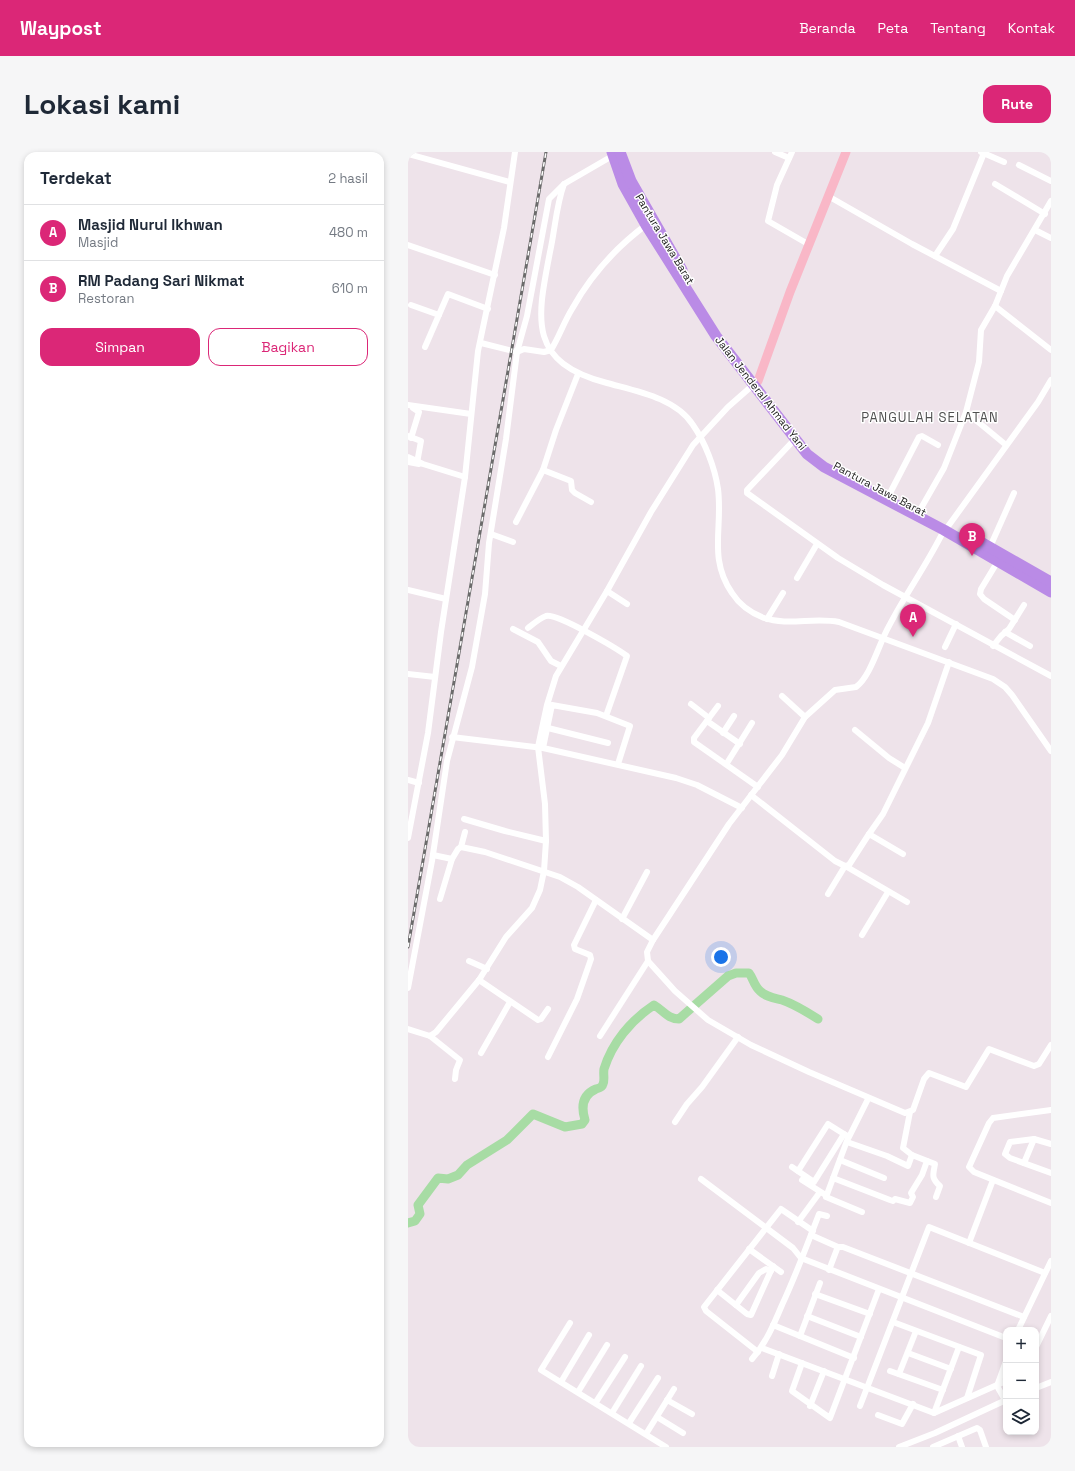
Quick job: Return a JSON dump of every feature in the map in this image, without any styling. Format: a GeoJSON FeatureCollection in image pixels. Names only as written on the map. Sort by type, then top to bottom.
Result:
{"type":"FeatureCollection","features":[{"type":"Feature","properties":{"kind":"highway","name":"Jalan Jenderal Ahmad Yani"},"geometry":{"type":"LineString","coordinates":[[616,153],[623,184],[646,225],[716,336],[756,383],[807,454],[824,467],[946,528],[1051,592]]}},
{"type":"Feature","properties":{"kind":"highway","name":"Pantura Jawa Barat"},"geometry":{"type":"LineString","coordinates":[[616,153],[657,228],[713,318],[756,383],[820,456],[843,471],[920,510],[946,528],[990,547],[1051,582]]}},
{"type":"Feature","properties":{"kind":"street"},"geometry":{"type":"LineString","coordinates":[[408,838],[428,733],[434,677],[464,477],[480,343],[495,275],[515,152]]}},
{"type":"Feature","properties":{"kind":"street"},"geometry":{"type":"LineString","coordinates":[[775,152],[791,155],[777,185],[768,221],[808,244]]}},
{"type":"Feature","properties":{"kind":"street"},"geometry":{"type":"LineString","coordinates":[[430,1036],[449,1018],[487,970],[506,937],[532,908],[540,890],[544,871],[546,841],[545,804],[540,748],[552,686],[561,666],[584,631],[651,512],[700,436],[728,407],[756,383],[808,244],[846,152]]}},
{"type":"Feature","properties":{"kind":"street"},"geometry":{"type":"LineString","coordinates":[[408,988],[433,855],[452,737],[472,667],[486,588],[491,534],[506,439],[517,352],[527,316],[549,199],[564,184],[616,153]]}},
{"type":"Feature","properties":{"kind":"street"},"geometry":{"type":"LineString","coordinates":[[935,256],[953,229],[982,153],[1004,162]]}},
{"type":"Feature","properties":{"kind":"street"},"geometry":{"type":"LineString","coordinates":[[408,154],[510,182]]}},
{"type":"Feature","properties":{"kind":"street"},"geometry":{"type":"LineString","coordinates":[[1019,165],[1051,181]]}},
{"type":"Feature","properties":{"kind":"street"},"geometry":{"type":"LineString","coordinates":[[564,184],[560,194],[541,302],[542,328],[551,350],[562,362],[578,374],[654,396],[686,417],[692,423],[700,436],[715,475],[718,490],[716,549],[723,580],[742,605],[754,614],[767,619],[790,622],[829,620],[883,638],[993,679],[1005,687],[1019,704],[1051,751]]}},
{"type":"Feature","properties":{"kind":"street"},"geometry":{"type":"LineString","coordinates":[[995,184],[1045,214]]}},
{"type":"Feature","properties":{"kind":"street"},"geometry":{"type":"LineString","coordinates":[[828,196],[1001,291]]}},
{"type":"Feature","properties":{"kind":"street"},"geometry":{"type":"LineString","coordinates":[[920,510],[944,468],[966,412],[979,362],[982,330],[1001,291],[1051,201]]}},
{"type":"Feature","properties":{"kind":"street"},"geometry":{"type":"LineString","coordinates":[[480,343],[517,352],[524,349],[544,352],[551,350],[571,310],[593,275],[617,248],[646,225]]}},
{"type":"Feature","properties":{"kind":"street"},"geometry":{"type":"LineString","coordinates":[[1035,230],[1051,238]]}},
{"type":"Feature","properties":{"kind":"street"},"geometry":{"type":"LineString","coordinates":[[408,245],[495,275]]}},
{"type":"Feature","properties":{"kind":"street"},"geometry":{"type":"LineString","coordinates":[[426,347],[448,294],[488,309]]}},
{"type":"Feature","properties":{"kind":"street"},"geometry":{"type":"LineString","coordinates":[[995,306],[1051,350]]}},
{"type":"Feature","properties":{"kind":"street"},"geometry":{"type":"LineString","coordinates":[[409,307],[439,315]]}},
{"type":"Feature","properties":{"kind":"street"},"geometry":{"type":"LineString","coordinates":[[516,522],[543,470],[556,430],[578,374]]}},
{"type":"Feature","properties":{"kind":"street"},"geometry":{"type":"LineString","coordinates":[[910,1112],[905,1113],[868,1099],[738,1037],[708,1020],[674,991],[648,962],[647,952],[653,940],[742,808],[782,755],[805,717],[835,690],[853,688],[859,685],[865,678],[896,612],[946,528],[1038,402],[1051,380]]}},
{"type":"Feature","properties":{"kind":"street"},"geometry":{"type":"LineString","coordinates":[[408,406],[471,414]]}},
{"type":"Feature","properties":{"kind":"street"},"geometry":{"type":"LineString","coordinates":[[408,406],[417,409],[419,412],[410,437],[421,441],[418,463]]}},
{"type":"Feature","properties":{"kind":"street"},"geometry":{"type":"LineString","coordinates":[[966,412],[1006,445]]}},
{"type":"Feature","properties":{"kind":"street"},"geometry":{"type":"LineString","coordinates":[[889,495],[919,437],[922,436],[938,445]]}},
{"type":"Feature","properties":{"kind":"street"},"geometry":{"type":"LineString","coordinates":[[795,439],[746,492],[817,544],[882,585],[1051,676]]}},
{"type":"Feature","properties":{"kind":"street"},"geometry":{"type":"LineString","coordinates":[[408,457],[418,463]]}},
{"type":"Feature","properties":{"kind":"street"},"geometry":{"type":"LineString","coordinates":[[408,462],[418,463],[464,477]]}},
{"type":"Feature","properties":{"kind":"street"},"geometry":{"type":"LineString","coordinates":[[543,470],[571,482],[572,490],[591,502]]}},
{"type":"Feature","properties":{"kind":"street"},"geometry":{"type":"LineString","coordinates":[[990,547],[1014,493]]}},
{"type":"Feature","properties":{"kind":"street"},"geometry":{"type":"LineString","coordinates":[[491,534],[513,542]]}},
{"type":"Feature","properties":{"kind":"street"},"geometry":{"type":"LineString","coordinates":[[797,578],[817,544]]}},
{"type":"Feature","properties":{"kind":"street"},"geometry":{"type":"LineString","coordinates":[[998,561],[981,589],[980,594],[984,599],[1015,620]]}},
{"type":"Feature","properties":{"kind":"street"},"geometry":{"type":"LineString","coordinates":[[408,590],[446,599]]}},
{"type":"Feature","properties":{"kind":"street"},"geometry":{"type":"LineString","coordinates":[[607,591],[627,604]]}},
{"type":"Feature","properties":{"kind":"street"},"geometry":{"type":"LineString","coordinates":[[767,619],[783,593]]}},
{"type":"Feature","properties":{"kind":"street"},"geometry":{"type":"LineString","coordinates":[[993,646],[1015,620],[1024,605]]}},
{"type":"Feature","properties":{"kind":"street"},"geometry":{"type":"LineString","coordinates":[[528,628],[543,618],[550,616],[584,631],[627,656],[606,716]]}},
{"type":"Feature","properties":{"kind":"street"},"geometry":{"type":"LineString","coordinates":[[945,647],[956,624]]}},
{"type":"Feature","properties":{"kind":"street"},"geometry":{"type":"LineString","coordinates":[[514,629],[538,642],[551,662],[561,666]]}},
{"type":"Feature","properties":{"kind":"street"},"geometry":{"type":"LineString","coordinates":[[1005,632],[1030,646]]}},
{"type":"Feature","properties":{"kind":"street"},"geometry":{"type":"LineString","coordinates":[[828,894],[882,814],[906,768],[935,706],[949,662]]}},
{"type":"Feature","properties":{"kind":"street"},"geometry":{"type":"LineString","coordinates":[[408,674],[434,677]]}},
{"type":"Feature","properties":{"kind":"street"},"geometry":{"type":"LineString","coordinates":[[782,696],[805,717]]}},
{"type":"Feature","properties":{"kind":"street"},"geometry":{"type":"LineString","coordinates":[[691,704],[723,733],[740,744]]}},
{"type":"Feature","properties":{"kind":"street"},"geometry":{"type":"LineString","coordinates":[[549,705],[606,716],[630,726],[618,764]]}},
{"type":"Feature","properties":{"kind":"street"},"geometry":{"type":"LineString","coordinates":[[718,706],[694,738],[694,742],[727,763],[758,787]]}},
{"type":"Feature","properties":{"kind":"street"},"geometry":{"type":"LineString","coordinates":[[723,733],[734,716]]}},
{"type":"Feature","properties":{"kind":"street"},"geometry":{"type":"LineString","coordinates":[[727,763],[752,723]]}},
{"type":"Feature","properties":{"kind":"street"},"geometry":{"type":"LineString","coordinates":[[544,727],[608,743]]}},
{"type":"Feature","properties":{"kind":"street"},"geometry":{"type":"LineString","coordinates":[[855,730],[889,758],[906,768]]}},
{"type":"Feature","properties":{"kind":"street"},"geometry":{"type":"LineString","coordinates":[[452,737],[540,748],[618,764],[686,781],[742,808]]}},
{"type":"Feature","properties":{"kind":"street"},"geometry":{"type":"LineString","coordinates":[[408,780],[419,783]]}},
{"type":"Feature","properties":{"kind":"street"},"geometry":{"type":"LineString","coordinates":[[751,795],[835,861],[907,902]]}},
{"type":"Feature","properties":{"kind":"street"},"geometry":{"type":"LineString","coordinates":[[464,819],[505,832],[546,841]]}},
{"type":"Feature","properties":{"kind":"street"},"geometry":{"type":"LineString","coordinates":[[440,899],[452,859],[461,847],[465,832]]}},
{"type":"Feature","properties":{"kind":"street"},"geometry":{"type":"LineString","coordinates":[[869,834],[902,854]]}},
{"type":"Feature","properties":{"kind":"street"},"geometry":{"type":"LineString","coordinates":[[461,847],[485,852],[544,871],[571,883],[653,940]]}},
{"type":"Feature","properties":{"kind":"street"},"geometry":{"type":"LineString","coordinates":[[433,855],[452,859]]}},
{"type":"Feature","properties":{"kind":"street"},"geometry":{"type":"LineString","coordinates":[[622,919],[647,872]]}},
{"type":"Feature","properties":{"kind":"street"},"geometry":{"type":"LineString","coordinates":[[862,935],[888,892]]}},
{"type":"Feature","properties":{"kind":"street"},"geometry":{"type":"LineString","coordinates":[[548,1057],[577,999],[591,959],[590,955],[576,949],[574,945],[596,900]]}},
{"type":"Feature","properties":{"kind":"street"},"geometry":{"type":"LineString","coordinates":[[469,961],[487,970]]}},
{"type":"Feature","properties":{"kind":"street"},"geometry":{"type":"LineString","coordinates":[[600,1036],[648,962]]}},
{"type":"Feature","properties":{"kind":"street"},"geometry":{"type":"LineString","coordinates":[[479,980],[538,1020],[541,1019],[548,1009]]}},
{"type":"Feature","properties":{"kind":"street"},"geometry":{"type":"LineString","coordinates":[[481,1054],[510,1002]]}},
{"type":"Feature","properties":{"kind":"street"},"geometry":{"type":"LineString","coordinates":[[408,1029],[430,1036],[460,1060],[456,1070],[455,1079]]}},
{"type":"Feature","properties":{"kind":"street"},"geometry":{"type":"LineString","coordinates":[[675,1122],[738,1037]]}},
{"type":"Feature","properties":{"kind":"street"},"geometry":{"type":"LineString","coordinates":[[936,1197],[940,1186],[933,1179],[932,1175],[935,1164],[912,1155],[903,1148],[910,1112],[913,1110],[924,1079],[929,1073],[966,1087],[989,1049],[1034,1066],[1039,1064],[1051,1045]]}},
{"type":"Feature","properties":{"kind":"street"},"geometry":{"type":"LineString","coordinates":[[792,1167],[814,1182],[847,1138],[868,1099]]}},
{"type":"Feature","properties":{"kind":"street"},"geometry":{"type":"LineString","coordinates":[[1051,1110],[991,1120],[969,1167],[970,1170],[1051,1203]]}},
{"type":"Feature","properties":{"kind":"street"},"geometry":{"type":"LineString","coordinates":[[798,1172],[828,1124],[847,1138],[908,1166],[912,1155]]}},
{"type":"Feature","properties":{"kind":"street"},"geometry":{"type":"LineString","coordinates":[[847,1138],[826,1197],[862,1212]]}},
{"type":"Feature","properties":{"kind":"street"},"geometry":{"type":"LineString","coordinates":[[1051,1139],[1034,1139],[1010,1142],[1005,1154],[1007,1157],[1051,1173]]}},
{"type":"Feature","properties":{"kind":"street"},"geometry":{"type":"LineString","coordinates":[[1024,1163],[1034,1139]]}},
{"type":"Feature","properties":{"kind":"street"},"geometry":{"type":"LineString","coordinates":[[1042,1140],[1051,1144]]}},
{"type":"Feature","properties":{"kind":"street"},"geometry":{"type":"LineString","coordinates":[[840,1160],[884,1178]]}},
{"type":"Feature","properties":{"kind":"street"},"geometry":{"type":"LineString","coordinates":[[819,1176],[893,1201],[895,1199],[910,1203],[913,1197],[911,1193],[913,1188],[922,1175],[927,1161]]}},
{"type":"Feature","properties":{"kind":"street"},"geometry":{"type":"LineString","coordinates":[[701,1179],[793,1248],[801,1258],[1003,1337]]}},
{"type":"Feature","properties":{"kind":"street"},"geometry":{"type":"LineString","coordinates":[[798,1222],[822,1194],[802,1180]]}},
{"type":"Feature","properties":{"kind":"street"},"geometry":{"type":"LineString","coordinates":[[969,1243],[994,1180]]}},
{"type":"Feature","properties":{"kind":"street"},"geometry":{"type":"LineString","coordinates":[[1003,1383],[934,1413],[779,1354],[760,1350],[704,1310],[704,1307],[781,1209],[812,1233],[838,1247],[843,1247],[1024,1317]]}},
{"type":"Feature","properties":{"kind":"street"},"geometry":{"type":"LineString","coordinates":[[752,1359],[760,1350],[773,1325],[795,1276],[819,1214],[826,1216]]}},
{"type":"Feature","properties":{"kind":"street"},"geometry":{"type":"LineString","coordinates":[[860,1406],[928,1227],[1045,1272]]}},
{"type":"Feature","properties":{"kind":"street"},"geometry":{"type":"LineString","coordinates":[[829,1270],[838,1247]]}},
{"type":"Feature","properties":{"kind":"street"},"geometry":{"type":"LineString","coordinates":[[749,1249],[772,1269]]}},
{"type":"Feature","properties":{"kind":"street"},"geometry":{"type":"LineString","coordinates":[[1019,1327],[1051,1261]]}},
{"type":"Feature","properties":{"kind":"street"},"geometry":{"type":"LineString","coordinates":[[736,1305],[759,1273],[766,1269],[781,1272]]}},
{"type":"Feature","properties":{"kind":"street"},"geometry":{"type":"LineString","coordinates":[[717,1290],[747,1314],[751,1315],[772,1269]]}},
{"type":"Feature","properties":{"kind":"street"},"geometry":{"type":"LineString","coordinates":[[800,1336],[820,1283]]}},
{"type":"Feature","properties":{"kind":"street"},"geometry":{"type":"LineString","coordinates":[[802,1363],[792,1391],[810,1406],[830,1418],[879,1289]]}},
{"type":"Feature","properties":{"kind":"street"},"geometry":{"type":"LineString","coordinates":[[815,1294],[870,1314]]}},
{"type":"Feature","properties":{"kind":"street"},"geometry":{"type":"LineString","coordinates":[[807,1316],[861,1337]]}},
{"type":"Feature","properties":{"kind":"street"},"geometry":{"type":"LineString","coordinates":[[1039,1341],[1051,1316]]}},
{"type":"Feature","properties":{"kind":"street"},"geometry":{"type":"LineString","coordinates":[[893,1322],[981,1355],[967,1398]]}},
{"type":"Feature","properties":{"kind":"street"},"geometry":{"type":"LineString","coordinates":[[570,1323],[541,1370],[596,1402],[666,1447]]}},
{"type":"Feature","properties":{"kind":"street"},"geometry":{"type":"LineString","coordinates":[[773,1325],[854,1358]]}},
{"type":"Feature","properties":{"kind":"street"},"geometry":{"type":"LineString","coordinates":[[899,1374],[916,1331]]}},
{"type":"Feature","properties":{"kind":"street"},"geometry":{"type":"LineString","coordinates":[[561,1382],[589,1336]]}},
{"type":"Feature","properties":{"kind":"street"},"geometry":{"type":"LineString","coordinates":[[578,1392],[607,1345]]}},
{"type":"Feature","properties":{"kind":"street"},"geometry":{"type":"LineString","coordinates":[[934,1413],[959,1347]]}},
{"type":"Feature","properties":{"kind":"street"},"geometry":{"type":"LineString","coordinates":[[908,1353],[951,1369]]}},
{"type":"Feature","properties":{"kind":"street"},"geometry":{"type":"LineString","coordinates":[[772,1376],[779,1354]]}},
{"type":"Feature","properties":{"kind":"street"},"geometry":{"type":"LineString","coordinates":[[596,1402],[625,1357]]}},
{"type":"Feature","properties":{"kind":"street"},"geometry":{"type":"LineString","coordinates":[[1004,1399],[997,1386],[1005,1363]]}},
{"type":"Feature","properties":{"kind":"street"},"geometry":{"type":"LineString","coordinates":[[612,1413],[641,1366]]}},
{"type":"Feature","properties":{"kind":"street"},"geometry":{"type":"LineString","coordinates":[[810,1406],[824,1371]]}},
{"type":"Feature","properties":{"kind":"street"},"geometry":{"type":"LineString","coordinates":[[890,1371],[943,1390]]}},
{"type":"Feature","properties":{"kind":"street"},"geometry":{"type":"LineString","coordinates":[[629,1424],[658,1378]]}},
{"type":"Feature","properties":{"kind":"street"},"geometry":{"type":"LineString","coordinates":[[1039,1387],[1051,1382]]}},
{"type":"Feature","properties":{"kind":"street"},"geometry":{"type":"LineString","coordinates":[[646,1434],[674,1389]]}},
{"type":"Feature","properties":{"kind":"street"},"geometry":{"type":"LineString","coordinates":[[667,1400],[692,1414]]}},
{"type":"Feature","properties":{"kind":"street"},"geometry":{"type":"LineString","coordinates":[[899,1447],[934,1433],[1003,1401]]}},
{"type":"Feature","properties":{"kind":"street"},"geometry":{"type":"LineString","coordinates":[[878,1415],[902,1424],[913,1404]]}},
{"type":"Feature","properties":{"kind":"street"},"geometry":{"type":"LineString","coordinates":[[657,1417],[683,1433]]}},
{"type":"Feature","properties":{"kind":"street"},"geometry":{"type":"LineString","coordinates":[[933,1447],[979,1429],[986,1447]]}},
{"type":"Feature","properties":{"kind":"street"},"geometry":{"type":"LineString","coordinates":[[958,1436],[962,1447]]}},
{"type":"Feature","properties":{"kind":"waterway"},"geometry":{"type":"LineString","coordinates":[[408,1223],[415,1221],[420,1214],[418,1205],[438,1178],[448,1179],[458,1175],[467,1165],[507,1140],[533,1114],[565,1127],[582,1124],[585,1120],[583,1111],[585,1098],[591,1092],[603,1085],[604,1069],[617,1041],[630,1025],[654,1005],[672,1018],[679,1019],[728,976],[736,973],[749,973],[756,987],[762,993],[791,1004],[818,1019]]}},
{"type":"Feature","properties":{"kind":"railway"},"geometry":{"type":"LineString","coordinates":[[408,947],[546,152]]}},
{"type":"Feature","properties":{"kind":"place","name":"RM Padang Sari Nikmat"},"geometry":{"type":"Point","coordinates":[972,556]}},
{"type":"Feature","properties":{"kind":"place","name":"Masjid Nurul Ikhwan"},"geometry":{"type":"Point","coordinates":[913,637]}},
{"type":"Feature","properties":{"kind":"district","name":"PANGULAH SELATAN"},"geometry":{"type":"Point","coordinates":[930,417]}}]}
